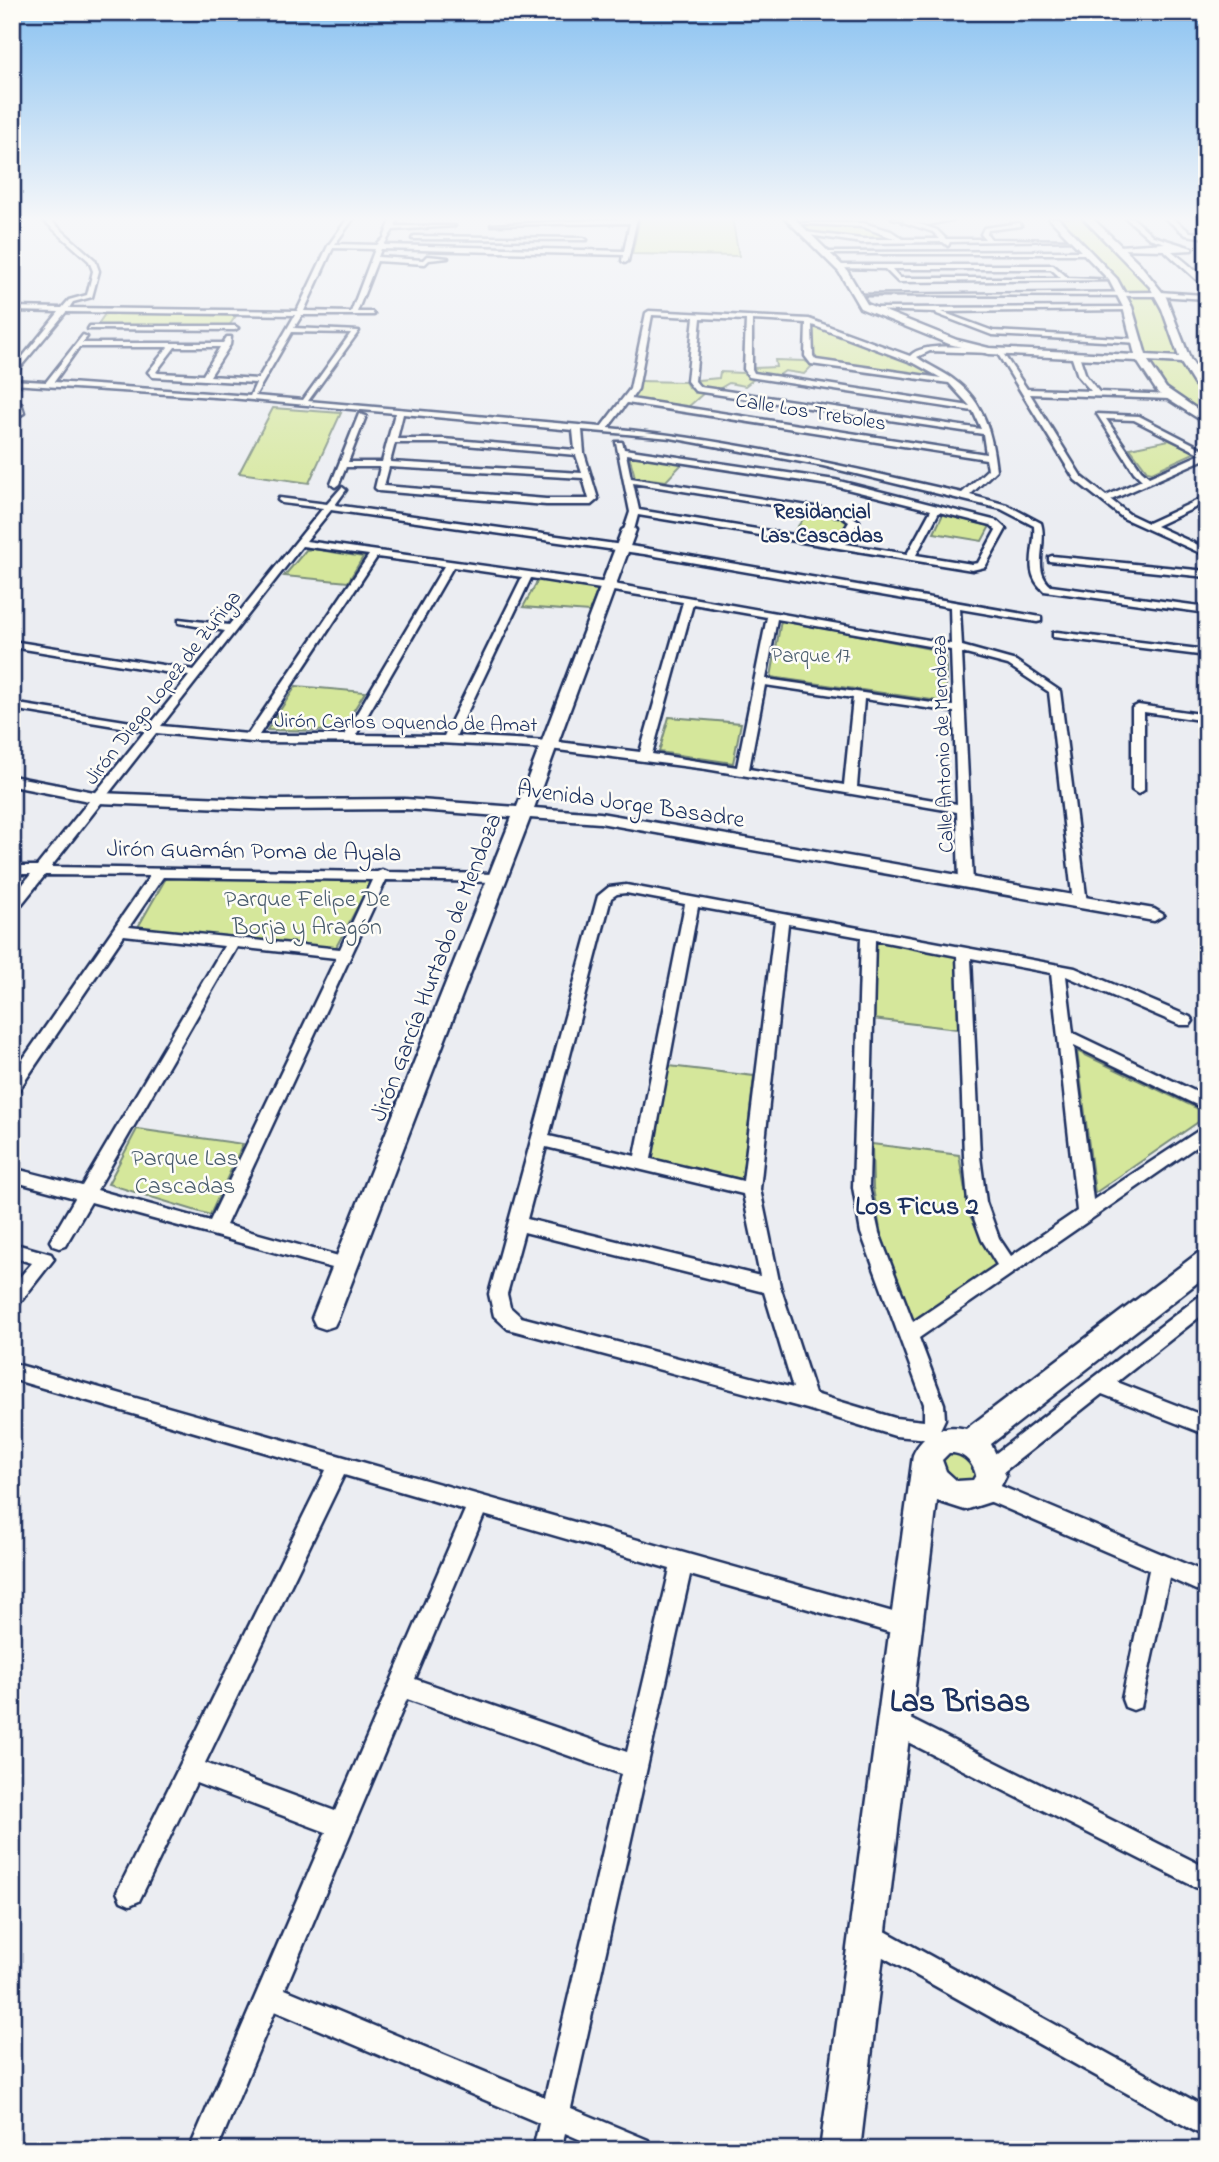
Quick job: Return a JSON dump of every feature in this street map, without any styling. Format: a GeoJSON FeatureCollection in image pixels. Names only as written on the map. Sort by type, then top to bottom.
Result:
{"type":"FeatureCollection","features":[{"type":"Feature","properties":{"kind":"street"},"geometry":{"type":"LineString","coordinates":[[12,375],[59,319]]}},
{"type":"Feature","properties":{"kind":"street"},"geometry":{"type":"LineString","coordinates":[[50,382],[96,319]]}},
{"type":"Feature","properties":{"kind":"street"},"geometry":{"type":"LineString","coordinates":[[205,378],[240,319]]}},
{"type":"Feature","properties":{"kind":"street"},"geometry":{"type":"LineString","coordinates":[[253,394],[296,319]]}},
{"type":"Feature","properties":{"kind":"street"},"geometry":{"type":"LineString","coordinates":[[604,428],[634,389],[648,319]]}},
{"type":"Feature","properties":{"kind":"street"},"geometry":{"type":"LineString","coordinates":[[698,319],[691,381],[698,389],[987,432]]}},
{"type":"Feature","properties":{"kind":"street"},"geometry":{"type":"LineString","coordinates":[[749,319],[748,369],[752,375],[976,409]]}},
{"type":"Feature","properties":{"kind":"street"},"geometry":{"type":"LineString","coordinates":[[777,319],[809,321],[886,348],[919,362],[953,382],[976,409],[987,432],[991,457],[992,470],[964,495]]}},
{"type":"Feature","properties":{"kind":"street"},"geometry":{"type":"LineString","coordinates":[[892,319],[953,342],[994,351],[1024,391],[1074,472],[1103,500],[1146,527],[1207,553]]}},
{"type":"Feature","properties":{"kind":"street"},"geometry":{"type":"LineString","coordinates":[[956,319],[992,333],[1138,341]]}},
{"type":"Feature","properties":{"kind":"street"},"geometry":{"type":"LineString","coordinates":[[1017,319],[1019,335]]}},
{"type":"Feature","properties":{"kind":"street"},"geometry":{"type":"LineString","coordinates":[[1131,319],[1150,377],[1170,397],[1207,421]]}},
{"type":"Feature","properties":{"kind":"street"},"geometry":{"type":"LineString","coordinates":[[1170,319],[1189,373],[1207,392]]}},
{"type":"Feature","properties":{"kind":"street"},"geometry":{"type":"LineString","coordinates":[[809,321],[809,356],[814,362],[953,382]]}},
{"type":"Feature","properties":{"kind":"street"},"geometry":{"type":"LineString","coordinates":[[90,327],[235,328]]}},
{"type":"Feature","properties":{"kind":"street"},"geometry":{"type":"LineString","coordinates":[[1077,328],[1079,338]]}},
{"type":"Feature","properties":{"kind":"street"},"geometry":{"type":"LineString","coordinates":[[290,330],[356,331],[306,399]]}},
{"type":"Feature","properties":{"kind":"street"},"geometry":{"type":"LineString","coordinates":[[886,348],[952,348],[956,346],[953,342]]}},
{"type":"Feature","properties":{"kind":"street"},"geometry":{"type":"LineString","coordinates":[[77,345],[226,345]]}},
{"type":"Feature","properties":{"kind":"street"},"geometry":{"type":"LineString","coordinates":[[173,345],[152,372],[156,375],[260,381]]}},
{"type":"Feature","properties":{"kind":"street"},"geometry":{"type":"LineString","coordinates":[[938,348],[1184,360]]}},
{"type":"Feature","properties":{"kind":"street"},"geometry":{"type":"LineString","coordinates":[[919,362],[913,357],[923,350]]}},
{"type":"Feature","properties":{"kind":"street"},"geometry":{"type":"LineString","coordinates":[[1075,355],[1082,376],[1097,394]]}},
{"type":"Feature","properties":{"kind":"street"},"geometry":{"type":"LineString","coordinates":[[12,382],[604,428],[740,447],[964,495],[1004,507],[1038,525],[1041,537],[1034,558],[1036,577],[1048,589],[1207,610]]}},
{"type":"Feature","properties":{"kind":"street"},"geometry":{"type":"LineString","coordinates":[[1024,391],[1170,397]]}},
{"type":"Feature","properties":{"kind":"street","name":"Calle Los Treboles"},"geometry":{"type":"LineString","coordinates":[[625,400],[991,457]]}},
{"type":"Feature","properties":{"kind":"street"},"geometry":{"type":"LineString","coordinates":[[12,402],[17,405],[18,413],[12,417]]}},
{"type":"Feature","properties":{"kind":"street"},"geometry":{"type":"LineString","coordinates":[[400,411],[379,488],[546,502],[592,502],[594,499],[580,453],[577,426]]}},
{"type":"Feature","properties":{"kind":"street","name":"Jirón Diego Lopez de Zuñiga"},"geometry":{"type":"LineString","coordinates":[[12,907],[328,508],[339,487],[343,464],[362,416]]}},
{"type":"Feature","properties":{"kind":"street"},"geometry":{"type":"LineString","coordinates":[[1148,480],[1138,472],[1100,416],[1136,418],[1207,455]]}},
{"type":"Feature","properties":{"kind":"street"},"geometry":{"type":"LineString","coordinates":[[617,435],[628,480],[629,530]]}},
{"type":"Feature","properties":{"kind":"street"},"geometry":{"type":"LineString","coordinates":[[392,441],[443,442],[580,453]]}},
{"type":"Feature","properties":{"kind":"street"},"geometry":{"type":"LineString","coordinates":[[282,500],[328,508],[841,545],[979,567],[1001,529],[994,523],[835,483],[621,451]]}},
{"type":"Feature","properties":{"kind":"street"},"geometry":{"type":"LineString","coordinates":[[1103,500],[1207,455]]}},
{"type":"Feature","properties":{"kind":"street"},"geometry":{"type":"LineString","coordinates":[[343,464],[386,464],[586,476]]}},
{"type":"Feature","properties":{"kind":"street"},"geometry":{"type":"LineString","coordinates":[[628,480],[844,514],[854,521],[841,545]]}},
{"type":"Feature","properties":{"kind":"street"},"geometry":{"type":"LineString","coordinates":[[1146,527],[1207,499]]}},
{"type":"Feature","properties":{"kind":"street"},"geometry":{"type":"LineString","coordinates":[[910,556],[937,508]]}},
{"type":"Feature","properties":{"kind":"street"},"geometry":{"type":"LineString","coordinates":[[629,530],[1037,620]]}},
{"type":"Feature","properties":{"kind":"street","name":"Jirón García Hurtado de Mendoza"},"geometry":{"type":"LineString","coordinates":[[325,1318],[524,811],[629,530]]}},
{"type":"Feature","properties":{"kind":"street"},"geometry":{"type":"LineString","coordinates":[[300,543],[608,586],[957,648],[1012,663],[1054,691],[1080,903]]}},
{"type":"Feature","properties":{"kind":"street"},"geometry":{"type":"LineString","coordinates":[[251,738],[375,553]]}},
{"type":"Feature","properties":{"kind":"street"},"geometry":{"type":"LineString","coordinates":[[1052,559],[1207,574]]}},
{"type":"Feature","properties":{"kind":"street"},"geometry":{"type":"LineString","coordinates":[[348,739],[450,564]]}},
{"type":"Feature","properties":{"kind":"street"},"geometry":{"type":"LineString","coordinates":[[449,738],[528,575]]}},
{"type":"Feature","properties":{"kind":"street"},"geometry":{"type":"LineString","coordinates":[[645,756],[689,600]]}},
{"type":"Feature","properties":{"kind":"street","name":"Calle Antonio de Mendoza"},"geometry":{"type":"LineString","coordinates":[[955,604],[966,883]]}},
{"type":"Feature","properties":{"kind":"street"},"geometry":{"type":"LineString","coordinates":[[742,773],[773,614]]}},
{"type":"Feature","properties":{"kind":"street"},"geometry":{"type":"LineString","coordinates":[[183,621],[232,629]]}},
{"type":"Feature","properties":{"kind":"street"},"geometry":{"type":"LineString","coordinates":[[1057,635],[1207,653]]}},
{"type":"Feature","properties":{"kind":"street"},"geometry":{"type":"LineString","coordinates":[[12,644],[196,674]]}},
{"type":"Feature","properties":{"kind":"street"},"geometry":{"type":"LineString","coordinates":[[760,681],[960,710]]}},
{"type":"Feature","properties":{"kind":"street"},"geometry":{"type":"LineString","coordinates":[[850,791],[859,696]]}},
{"type":"Feature","properties":{"kind":"street","name":"Jirón Carlos Oquendo de Amat"},"geometry":{"type":"LineString","coordinates":[[12,706],[153,729],[251,738],[449,738],[549,745],[645,756],[963,809]]}},
{"type":"Feature","properties":{"kind":"street"},"geometry":{"type":"LineString","coordinates":[[1138,790],[1138,708],[1207,718]]}},
{"type":"Feature","properties":{"kind":"street","name":"Avenida Jorge Basadre"},"geometry":{"type":"LineString","coordinates":[[12,781],[99,798],[276,805],[405,804],[600,818],[1154,915]]}},
{"type":"Feature","properties":{"kind":"street","name":"Jirón Guamán Poma de Ayala"},"geometry":{"type":"LineString","coordinates":[[12,870],[382,874],[496,878]]}},
{"type":"Feature","properties":{"kind":"street"},"geometry":{"type":"LineString","coordinates":[[12,1087],[159,873]]}},
{"type":"Feature","properties":{"kind":"street"},"geometry":{"type":"LineString","coordinates":[[215,1229],[382,874]]}},
{"type":"Feature","properties":{"kind":"street"},"geometry":{"type":"LineString","coordinates":[[977,1485],[986,1457],[970,1443],[959,1440],[932,1445],[895,1427],[807,1400],[515,1323],[500,1311],[498,1294],[605,896],[614,890],[626,889],[1058,970],[1093,980],[1185,1021]]}},
{"type":"Feature","properties":{"kind":"street"},"geometry":{"type":"LineString","coordinates":[[642,1163],[692,901]]}},
{"type":"Feature","properties":{"kind":"street"},"geometry":{"type":"LineString","coordinates":[[782,918],[751,1189],[771,1286],[807,1400]]}},
{"type":"Feature","properties":{"kind":"street"},"geometry":{"type":"LineString","coordinates":[[120,930],[345,954]]}},
{"type":"Feature","properties":{"kind":"street"},"geometry":{"type":"LineString","coordinates":[[840,2150],[935,1419],[934,1404],[870,1233],[861,1187],[868,934]]}},
{"type":"Feature","properties":{"kind":"street"},"geometry":{"type":"LineString","coordinates":[[58,1241],[233,942]]}},
{"type":"Feature","properties":{"kind":"street"},"geometry":{"type":"LineString","coordinates":[[964,953],[972,1156],[977,1202],[986,1231],[1008,1267]]}},
{"type":"Feature","properties":{"kind":"street"},"geometry":{"type":"LineString","coordinates":[[1058,970],[1086,1214]]}},
{"type":"Feature","properties":{"kind":"street"},"geometry":{"type":"LineString","coordinates":[[1066,1037],[1207,1104]]}},
{"type":"Feature","properties":{"kind":"street"},"geometry":{"type":"LineString","coordinates":[[909,1335],[1207,1131]]}},
{"type":"Feature","properties":{"kind":"street"},"geometry":{"type":"LineString","coordinates":[[540,1140],[751,1189]]}},
{"type":"Feature","properties":{"kind":"street"},"geometry":{"type":"LineString","coordinates":[[12,1174],[347,1265]]}},
{"type":"Feature","properties":{"kind":"street"},"geometry":{"type":"LineString","coordinates":[[517,1223],[771,1286]]}},
{"type":"Feature","properties":{"kind":"street"},"geometry":{"type":"LineString","coordinates":[[12,1250],[45,1259],[12,1300]]}},
{"type":"Feature","properties":{"kind":"street"},"geometry":{"type":"LineString","coordinates":[[970,1443],[1207,1260]]}},
{"type":"Feature","properties":{"kind":"street"},"geometry":{"type":"LineString","coordinates":[[919,1526],[977,1485],[1207,1300]]}},
{"type":"Feature","properties":{"kind":"street"},"geometry":{"type":"LineString","coordinates":[[12,1371],[906,1626]]}},
{"type":"Feature","properties":{"kind":"street"},"geometry":{"type":"LineString","coordinates":[[1100,1384],[1207,1426]]}},
{"type":"Feature","properties":{"kind":"street"},"geometry":{"type":"LineString","coordinates":[[932,1445],[935,1483],[977,1485],[1207,1584]]}},
{"type":"Feature","properties":{"kind":"street"},"geometry":{"type":"LineString","coordinates":[[131,1892],[339,1465]]}},
{"type":"Feature","properties":{"kind":"street"},"geometry":{"type":"LineString","coordinates":[[203,2150],[478,1504]]}},
{"type":"Feature","properties":{"kind":"street"},"geometry":{"type":"LineString","coordinates":[[547,2150],[682,1562]]}},
{"type":"Feature","properties":{"kind":"street"},"geometry":{"type":"LineString","coordinates":[[1133,1699],[1161,1565]]}},
{"type":"Feature","properties":{"kind":"street"},"geometry":{"type":"LineString","coordinates":[[401,1685],[635,1767]]}},
{"type":"Feature","properties":{"kind":"street"},"geometry":{"type":"LineString","coordinates":[[894,1723],[1207,1881]]}},
{"type":"Feature","properties":{"kind":"street"},"geometry":{"type":"LineString","coordinates":[[190,1769],[341,1825]]}},
{"type":"Feature","properties":{"kind":"street"},"geometry":{"type":"LineString","coordinates":[[867,1934],[1207,2124]]}},
{"type":"Feature","properties":{"kind":"street"},"geometry":{"type":"LineString","coordinates":[[268,1995],[638,2150]]}},
{"type":"Feature","properties":{"kind":"green space"},"geometry":{"type":"Polygon","coordinates":[[[102,319],[234,319],[228,327],[96,327],[102,319]]]}},
{"type":"Feature","properties":{"kind":"green space"},"geometry":{"type":"Polygon","coordinates":[[[1135,319],[1166,319],[1179,357],[1146,355],[1135,319]]]}},
{"type":"Feature","properties":{"kind":"green space"},"geometry":{"type":"Polygon","coordinates":[[[813,323],[912,362],[943,379],[818,361],[813,356],[813,323]]]}},
{"type":"Feature","properties":{"kind":"green space"},"geometry":{"type":"Polygon","coordinates":[[[775,360],[805,361],[813,365],[804,374],[785,371],[775,378],[755,372],[754,368],[776,367],[775,360]]]}},
{"type":"Feature","properties":{"kind":"green space"},"geometry":{"type":"Polygon","coordinates":[[[1148,362],[1180,364],[1191,381],[1207,395],[1207,419],[1173,395],[1159,380],[1148,362]]]}},
{"type":"Feature","properties":{"kind":"green space"},"geometry":{"type":"Polygon","coordinates":[[[720,372],[743,373],[754,379],[745,386],[729,383],[717,390],[697,384],[698,380],[719,378],[720,372]]]}},
{"type":"Feature","properties":{"kind":"green space"},"geometry":{"type":"Polygon","coordinates":[[[640,381],[685,382],[689,388],[705,392],[687,408],[632,399],[640,381]]]}},
{"type":"Feature","properties":{"kind":"green space"},"geometry":{"type":"Polygon","coordinates":[[[273,408],[341,413],[309,483],[239,473],[273,408]]]}},
{"type":"Feature","properties":{"kind":"green space"},"geometry":{"type":"Polygon","coordinates":[[[1169,440],[1196,452],[1152,472],[1147,471],[1130,448],[1169,440]]]}},
{"type":"Feature","properties":{"kind":"green space"},"geometry":{"type":"Polygon","coordinates":[[[629,455],[683,463],[666,481],[635,477],[629,455]]]}},
{"type":"Feature","properties":{"kind":"green space"},"geometry":{"type":"Polygon","coordinates":[[[809,511],[843,517],[849,521],[837,539],[793,533],[809,511]]]}},
{"type":"Feature","properties":{"kind":"green space"},"geometry":{"type":"Polygon","coordinates":[[[943,514],[990,526],[982,541],[934,533],[943,514]]]}},
{"type":"Feature","properties":{"kind":"green space"},"geometry":{"type":"Polygon","coordinates":[[[306,550],[363,557],[348,582],[284,576],[306,550]]]}},
{"type":"Feature","properties":{"kind":"green space"},"geometry":{"type":"Polygon","coordinates":[[[538,580],[598,589],[589,612],[523,607],[538,580]]]}},
{"type":"Feature","properties":{"kind":"green space","name":"Parque 17"},"geometry":{"type":"Polygon","coordinates":[[[781,620],[946,652],[946,702],[771,677],[781,620]]]}},
{"type":"Feature","properties":{"kind":"green space"},"geometry":{"type":"Polygon","coordinates":[[[296,686],[365,692],[341,731],[267,730],[296,686]]]}},
{"type":"Feature","properties":{"kind":"green space"},"geometry":{"type":"Polygon","coordinates":[[[669,717],[741,723],[733,763],[659,752],[669,717]]]}},
{"type":"Feature","properties":{"kind":"green space","name":"Parque Felipe De Borja y Aragón"},"geometry":{"type":"Polygon","coordinates":[[[166,878],[372,880],[335,949],[138,927],[166,878]]]}},
{"type":"Feature","properties":{"kind":"green space"},"geometry":{"type":"Polygon","coordinates":[[[875,941],[956,956],[958,1029],[873,1019],[875,941]]]}},
{"type":"Feature","properties":{"kind":"green space"},"geometry":{"type":"Polygon","coordinates":[[[1077,1051],[1207,1113],[1207,1116],[1095,1193],[1077,1051]]]}},
{"type":"Feature","properties":{"kind":"green space"},"geometry":{"type":"Polygon","coordinates":[[[669,1066],[754,1076],[742,1179],[651,1160],[669,1066]]]}},
{"type":"Feature","properties":{"kind":"green space","name":"Parque Las Cascadas"},"geometry":{"type":"Polygon","coordinates":[[[137,1129],[243,1144],[210,1215],[108,1184],[137,1129]]]}},
{"type":"Feature","properties":{"kind":"green space"},"geometry":{"type":"Polygon","coordinates":[[[872,1144],[959,1155],[969,1214],[997,1265],[913,1320],[881,1235],[873,1188],[872,1144]]]}},
{"type":"Feature","properties":{"kind":"green space"},"geometry":{"type":"Polygon","coordinates":[[[957,1446],[983,1473],[964,1490],[935,1460],[957,1446]]]}},
{"type":"Feature","properties":{"kind":"district","name":"Residancial Las Cascadas"},"geometry":{"type":"Point","coordinates":[822,523]}},
{"type":"Feature","properties":{"kind":"district","name":"Los Ficus 2"},"geometry":{"type":"Point","coordinates":[917,1205]}},
{"type":"Feature","properties":{"kind":"district","name":"Las Brisas"},"geometry":{"type":"Point","coordinates":[960,1700]}}]}
